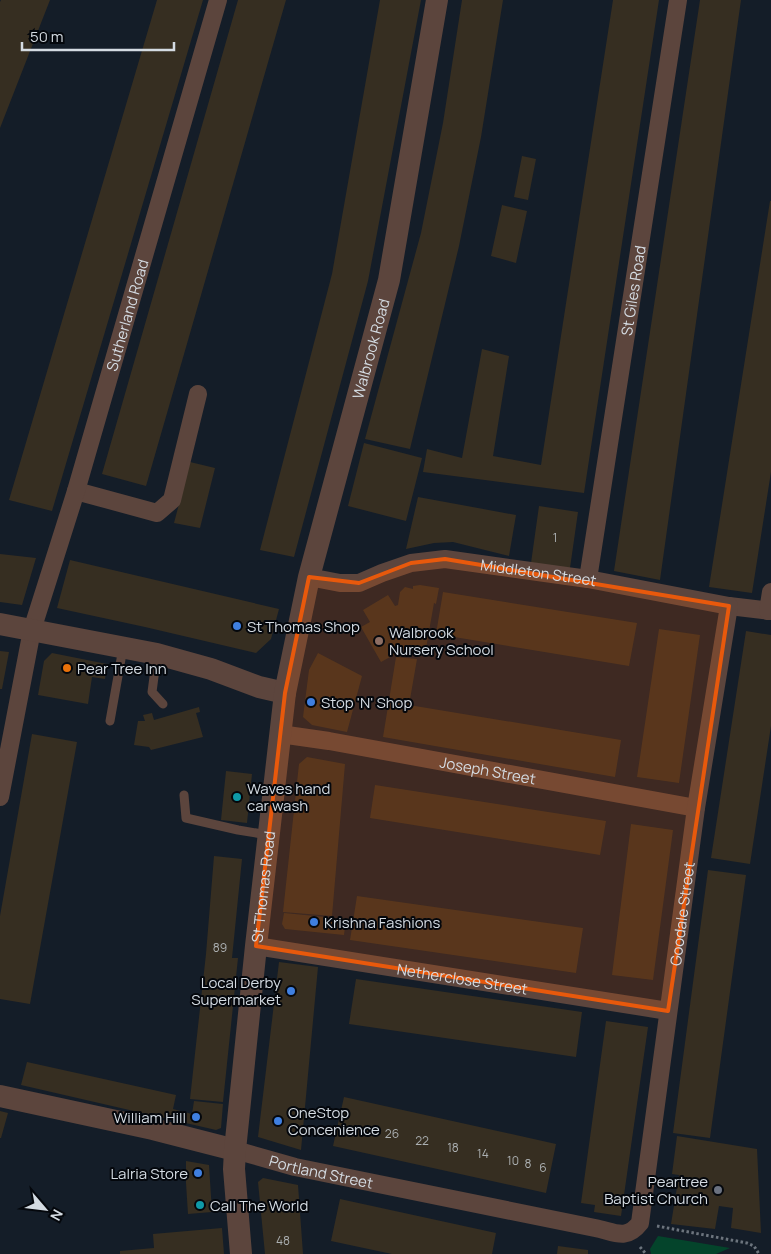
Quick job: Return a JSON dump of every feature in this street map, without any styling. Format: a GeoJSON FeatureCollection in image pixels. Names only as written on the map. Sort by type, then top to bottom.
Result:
{"type":"FeatureCollection","features":[{"type":"Feature","properties":{"kind":"street","name":"Sutherland Road"},"geometry":{"type":"LineString","coordinates":[[0,797],[32,630],[76,490],[218,0]]}},
{"type":"Feature","properties":{"kind":"street","name":"Walbrook Road"},"geometry":{"type":"LineString","coordinates":[[285,693],[309,577],[389,280],[437,0]]}},
{"type":"Feature","properties":{"kind":"street","name":"St Giles Road"},"geometry":{"type":"LineString","coordinates":[[588,580],[678,0]]}},
{"type":"Feature","properties":{"kind":"street"},"geometry":{"type":"LineString","coordinates":[[76,490],[157,512],[172,500],[198,394]]}},
{"type":"Feature","properties":{"kind":"street","name":"Middleton Street"},"geometry":{"type":"LineString","coordinates":[[309,577],[340,583],[358,583],[411,563],[445,559],[588,580],[729,606],[769,611]]}},
{"type":"Feature","properties":{"kind":"street"},"geometry":{"type":"LineString","coordinates":[[769,611],[771,592]]}},
{"type":"Feature","properties":{"kind":"street","name":"Goodale Street"},"geometry":{"type":"LineString","coordinates":[[640,1223],[696,808],[729,606]]}},
{"type":"Feature","properties":{"kind":"street"},"geometry":{"type":"LineString","coordinates":[[0,624],[156,654],[211,669],[260,687],[285,693]]}},
{"type":"Feature","properties":{"kind":"street","name":"St Thomas Road"},"geometry":{"type":"LineString","coordinates":[[241,1254],[234,1169],[235,1150],[285,693]]}},
{"type":"Feature","properties":{"kind":"street","name":"Joseph Street"},"geometry":{"type":"LineString","coordinates":[[280,734],[328,741],[696,808]]}},
{"type":"Feature","properties":{"kind":"street","name":"Netherclose Street"},"geometry":{"type":"LineString","coordinates":[[256,946],[668,1011]]}},
{"type":"Feature","properties":{"kind":"street","name":"Portland Street"},"geometry":{"type":"LineString","coordinates":[[0,1096],[153,1129],[295,1167],[623,1234],[628,1234],[635,1230],[640,1223]]}},
{"type":"Feature","properties":{"kind":"lane"},"geometry":{"type":"LineString","coordinates":[[110,721],[123,647]]}},
{"type":"Feature","properties":{"kind":"lane"},"geometry":{"type":"LineString","coordinates":[[156,654],[152,692],[163,704]]}},
{"type":"Feature","properties":{"kind":"lane"},"geometry":{"type":"LineString","coordinates":[[184,795],[186,818],[268,835]]}},
{"type":"Feature","properties":{"kind":"path"},"geometry":{"type":"LineString","coordinates":[[640,1223],[747,1243],[754,1246],[760,1254]]}},
{"type":"Feature","properties":{"kind":"highlighted area"},"geometry":{"type":"Polygon","coordinates":[[[445,559],[729,606],[668,1011],[256,946],[285,693],[309,577],[359,583],[411,563],[445,559]]]}},
{"type":"Feature","properties":{"kind":"green space"},"geometry":{"type":"Polygon","coordinates":[[[658,1236],[730,1248],[716,1254],[651,1254],[650,1249],[658,1236]]]}},
{"type":"Feature","properties":{"kind":"building"},"geometry":{"type":"Polygon","coordinates":[[[1,0],[50,0],[0,128],[0,2],[1,0]]]}},
{"type":"Feature","properties":{"kind":"building"},"geometry":{"type":"Polygon","coordinates":[[[157,0],[203,0],[52,511],[9,500],[157,0]]]}},
{"type":"Feature","properties":{"kind":"building"},"geometry":{"type":"Polygon","coordinates":[[[238,0],[286,0],[146,486],[102,474],[238,0]]]}},
{"type":"Feature","properties":{"kind":"building"},"geometry":{"type":"Polygon","coordinates":[[[380,0],[421,0],[368,281],[294,557],[260,550],[332,274],[380,0]]]}},
{"type":"Feature","properties":{"kind":"building"},"geometry":{"type":"Polygon","coordinates":[[[462,0],[503,0],[481,137],[459,246],[410,449],[365,439],[421,233],[443,123],[462,0]]]}},
{"type":"Feature","properties":{"kind":"building"},"geometry":{"type":"Polygon","coordinates":[[[613,0],[659,0],[584,493],[423,472],[427,449],[462,458],[482,349],[509,356],[493,456],[541,465],[613,0]]]}},
{"type":"Feature","properties":{"kind":"building"},"geometry":{"type":"Polygon","coordinates":[[[700,0],[741,0],[660,580],[614,571],[700,0]]]}},
{"type":"Feature","properties":{"kind":"building"},"geometry":{"type":"Polygon","coordinates":[[[522,156],[536,159],[528,200],[514,197],[522,156]]]}},
{"type":"Feature","properties":{"kind":"building"},"geometry":{"type":"Polygon","coordinates":[[[770,201],[771,472],[752,593],[709,587],[770,201]]]}},
{"type":"Feature","properties":{"kind":"building"},"geometry":{"type":"Polygon","coordinates":[[[502,205],[527,211],[516,263],[491,256],[502,205]]]}},
{"type":"Feature","properties":{"kind":"building"},"geometry":{"type":"Polygon","coordinates":[[[364,443],[422,458],[406,521],[348,506],[364,443]]]}},
{"type":"Feature","properties":{"kind":"building"},"geometry":{"type":"Polygon","coordinates":[[[190,462],[215,468],[200,528],[174,523],[190,462]]]}},
{"type":"Feature","properties":{"kind":"building"},"geometry":{"type":"Polygon","coordinates":[[[418,497],[516,515],[509,556],[453,542],[434,543],[406,549],[418,497]]]}},
{"type":"Feature","properties":{"kind":"building"},"geometry":{"type":"Polygon","coordinates":[[[539,506],[578,512],[570,568],[531,563],[539,506]]]}},
{"type":"Feature","properties":{"kind":"building"},"geometry":{"type":"Polygon","coordinates":[[[0,554],[36,558],[22,605],[0,602],[0,554]]]}},
{"type":"Feature","properties":{"kind":"building"},"geometry":{"type":"Polygon","coordinates":[[[70,560],[279,609],[271,639],[256,653],[57,608],[70,560]]]}},
{"type":"Feature","properties":{"kind":"building"},"geometry":{"type":"Polygon","coordinates":[[[420,585],[439,588],[436,604],[434,603],[425,654],[403,650],[381,662],[361,627],[370,622],[363,610],[388,595],[395,606],[398,605],[400,592],[405,587],[413,589],[413,586],[420,585]]]}},
{"type":"Feature","properties":{"kind":"building"},"geometry":{"type":"Polygon","coordinates":[[[443,592],[637,623],[629,666],[436,634],[443,592]]]}},
{"type":"Feature","properties":{"kind":"building"},"geometry":{"type":"Polygon","coordinates":[[[659,629],[700,635],[679,783],[637,777],[659,629]]]}},
{"type":"Feature","properties":{"kind":"building"},"geometry":{"type":"Polygon","coordinates":[[[746,631],[771,635],[771,726],[750,864],[711,858],[746,631]]]}},
{"type":"Feature","properties":{"kind":"building"},"geometry":{"type":"Polygon","coordinates":[[[0,651],[9,652],[2,689],[0,689],[0,651]]]}},
{"type":"Feature","properties":{"kind":"building"},"geometry":{"type":"Polygon","coordinates":[[[52,653],[107,664],[105,679],[92,677],[88,704],[38,695],[44,661],[52,653]]]}},
{"type":"Feature","properties":{"kind":"building"},"geometry":{"type":"Polygon","coordinates":[[[318,653],[362,676],[347,732],[312,725],[303,717],[309,670],[318,653]]]}},
{"type":"Feature","properties":{"kind":"building"},"geometry":{"type":"Polygon","coordinates":[[[396,657],[417,659],[409,705],[621,740],[615,777],[383,737],[396,657]]]}},
{"type":"Feature","properties":{"kind":"building"},"geometry":{"type":"Polygon","coordinates":[[[199,707],[200,712],[196,713],[203,737],[151,750],[149,747],[134,745],[138,721],[145,721],[143,715],[152,713],[154,720],[199,707]]]}},
{"type":"Feature","properties":{"kind":"building"},"geometry":{"type":"Polygon","coordinates":[[[32,734],[77,742],[30,1004],[0,999],[0,916],[32,734]]]}},
{"type":"Feature","properties":{"kind":"building"},"geometry":{"type":"Polygon","coordinates":[[[307,757],[345,764],[332,916],[283,912],[299,764],[307,757]]]}},
{"type":"Feature","properties":{"kind":"building","name":"Waves hand car wash"},"geometry":{"type":"Polygon","coordinates":[[[226,771],[252,774],[247,823],[221,820],[226,771]]]}},
{"type":"Feature","properties":{"kind":"building"},"geometry":{"type":"Polygon","coordinates":[[[375,785],[606,821],[600,855],[370,818],[375,785]]]}},
{"type":"Feature","properties":{"kind":"building"},"geometry":{"type":"Polygon","coordinates":[[[631,824],[673,830],[653,980],[612,975],[631,824]]]}},
{"type":"Feature","properties":{"kind":"building"},"geometry":{"type":"Polygon","coordinates":[[[214,856],[242,859],[232,958],[238,958],[223,1102],[190,1099],[206,954],[214,856]]]}},
{"type":"Feature","properties":{"kind":"building"},"geometry":{"type":"Polygon","coordinates":[[[708,870],[746,875],[710,1138],[673,1133],[708,870]]]}},
{"type":"Feature","properties":{"kind":"building"},"geometry":{"type":"Polygon","coordinates":[[[357,896],[583,928],[576,973],[350,940],[357,896]]]}},
{"type":"Feature","properties":{"kind":"building","name":"Krishna Fashions"},"geometry":{"type":"Polygon","coordinates":[[[284,913],[346,919],[344,935],[285,929],[282,924],[284,913]]]}},
{"type":"Feature","properties":{"kind":"building"},"geometry":{"type":"Polygon","coordinates":[[[279,962],[318,967],[301,1150],[258,1137],[279,962]]]}},
{"type":"Feature","properties":{"kind":"building"},"geometry":{"type":"Polygon","coordinates":[[[356,979],[582,1012],[576,1057],[349,1024],[356,979]]]}},
{"type":"Feature","properties":{"kind":"building"},"geometry":{"type":"Polygon","coordinates":[[[606,1021],[648,1027],[621,1216],[594,1212],[595,1205],[581,1203],[606,1021]]]}},
{"type":"Feature","properties":{"kind":"building"},"geometry":{"type":"Polygon","coordinates":[[[27,1062],[176,1095],[173,1109],[192,1114],[194,1101],[223,1104],[221,1128],[216,1130],[21,1085],[27,1062]]]}},
{"type":"Feature","properties":{"kind":"building"},"geometry":{"type":"Polygon","coordinates":[[[344,1097],[556,1144],[546,1193],[333,1146],[344,1097]]]}},
{"type":"Feature","properties":{"kind":"building"},"geometry":{"type":"Polygon","coordinates":[[[0,1111],[8,1113],[1,1138],[0,1138],[0,1111]]]}},
{"type":"Feature","properties":{"kind":"building","name":"Peartree Baptist Church"},"geometry":{"type":"Polygon","coordinates":[[[677,1136],[757,1149],[761,1233],[731,1228],[733,1208],[719,1206],[715,1229],[671,1224],[679,1175],[672,1174],[677,1136]]]}},
{"type":"Feature","properties":{"kind":"building"},"geometry":{"type":"Polygon","coordinates":[[[186,1161],[209,1165],[212,1212],[188,1214],[186,1161]]]}},
{"type":"Feature","properties":{"kind":"building"},"geometry":{"type":"Polygon","coordinates":[[[263,1178],[298,1185],[303,1254],[265,1254],[258,1182],[263,1178]]]}},
{"type":"Feature","properties":{"kind":"building"},"geometry":{"type":"Polygon","coordinates":[[[340,1199],[496,1233],[492,1254],[392,1254],[331,1241],[340,1199]]]}},
{"type":"Feature","properties":{"kind":"building"},"geometry":{"type":"Polygon","coordinates":[[[222,1228],[224,1254],[120,1254],[120,1251],[154,1248],[153,1234],[222,1228]]]}},
{"type":"Feature","properties":{"kind":"building"},"geometry":{"type":"Polygon","coordinates":[[[558,1246],[588,1250],[588,1254],[557,1254],[558,1246]]]}},
{"type":"Feature","properties":{"kind":"place","name":"St Thomas Shop"},"geometry":{"type":"Point","coordinates":[237,626]}},
{"type":"Feature","properties":{"kind":"place","name":"Walbrook Nursery School"},"geometry":{"type":"Point","coordinates":[379,641]}},
{"type":"Feature","properties":{"kind":"place","name":"Pear Tree Inn"},"geometry":{"type":"Point","coordinates":[67,668]}},
{"type":"Feature","properties":{"kind":"place","name":"Stop 'N' Shop"},"geometry":{"type":"Point","coordinates":[311,702]}},
{"type":"Feature","properties":{"kind":"place","name":"Waves hand car wash"},"geometry":{"type":"Point","coordinates":[237,797]}},
{"type":"Feature","properties":{"kind":"place","name":"Krishna Fashions"},"geometry":{"type":"Point","coordinates":[314,922]}},
{"type":"Feature","properties":{"kind":"place","name":"Local Derby Supermarket"},"geometry":{"type":"Point","coordinates":[291,991]}},
{"type":"Feature","properties":{"kind":"place","name":"William Hill"},"geometry":{"type":"Point","coordinates":[196,1117]}},
{"type":"Feature","properties":{"kind":"place","name":"OneStop Concenience"},"geometry":{"type":"Point","coordinates":[278,1121]}},
{"type":"Feature","properties":{"kind":"place","name":"Lalria Store"},"geometry":{"type":"Point","coordinates":[198,1173]}},
{"type":"Feature","properties":{"kind":"place","name":"Peartree Baptist Church"},"geometry":{"type":"Point","coordinates":[718,1190]}},
{"type":"Feature","properties":{"kind":"place","name":"Call The World"},"geometry":{"type":"Point","coordinates":[200,1205]}}]}
